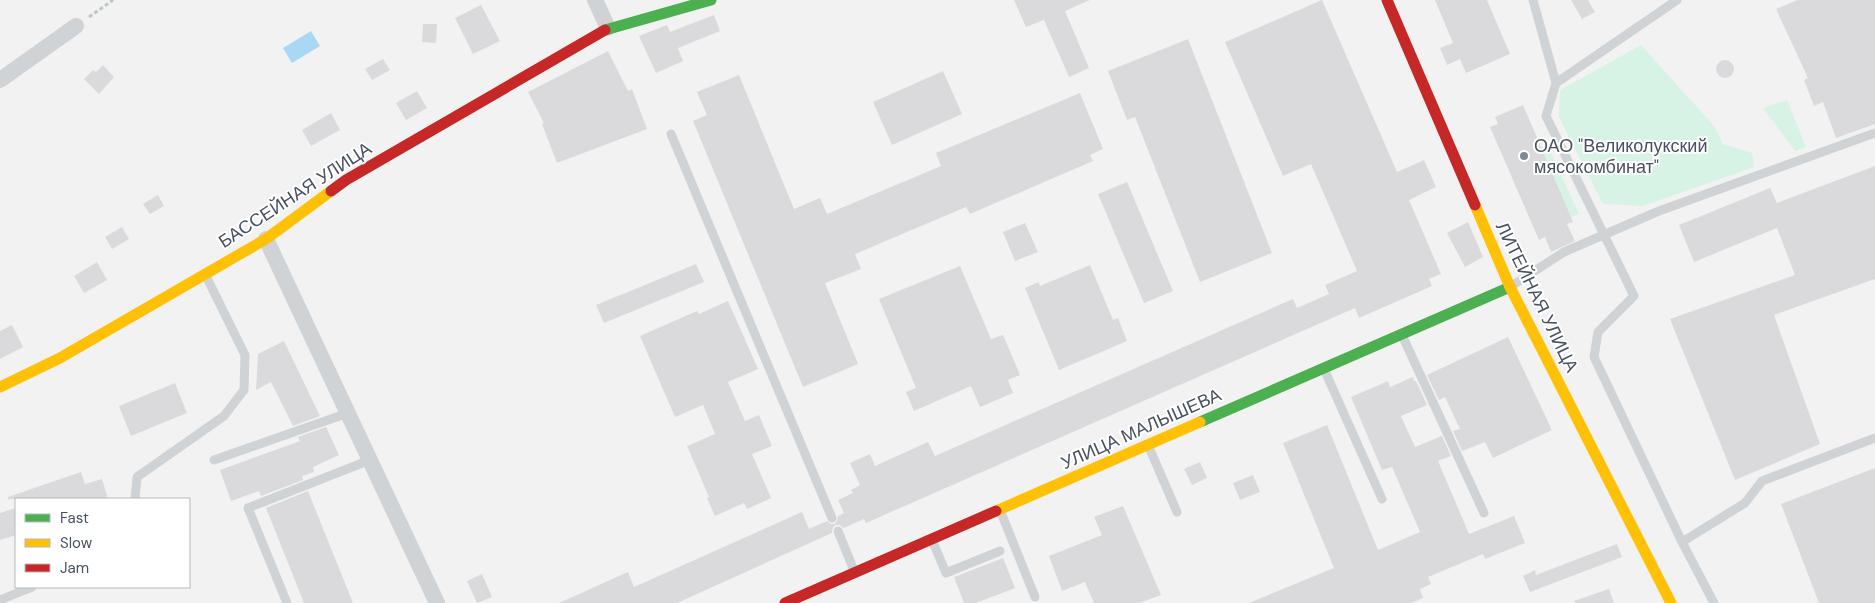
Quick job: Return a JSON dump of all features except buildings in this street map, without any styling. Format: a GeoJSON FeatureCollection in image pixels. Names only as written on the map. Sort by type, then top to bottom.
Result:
{"type":"FeatureCollection","features":[{"type":"Feature","properties":{"kind":"street"},"geometry":{"type":"LineString","coordinates":[[595,0],[608,28]]}},
{"type":"Feature","properties":{"kind":"street","name":"БАССЕЙНАЯ УЛИЦА"},"geometry":{"type":"LineString","coordinates":[[0,387],[60,358],[266,239],[346,180],[608,28],[711,0]]}},
{"type":"Feature","properties":{"kind":"street","name":"ЛИТЕЙНАЯ УЛИЦА"},"geometry":{"type":"LineString","coordinates":[[1387,0],[1510,288],[1671,603]]}},
{"type":"Feature","properties":{"kind":"street"},"geometry":{"type":"LineString","coordinates":[[0,80],[76,26]]}},
{"type":"Feature","properties":{"kind":"street"},"geometry":{"type":"LineString","coordinates":[[266,239],[437,603]]}},
{"type":"Feature","properties":{"kind":"street","name":"УЛИЦА МАЛЫШЕВА"},"geometry":{"type":"LineString","coordinates":[[785,603],[1510,288]]}},
{"type":"Feature","properties":{"kind":"lane"},"geometry":{"type":"LineString","coordinates":[[1533,0],[1556,83],[1546,116],[1634,296],[1598,332],[1594,357],[1682,542],[1714,603]]}},
{"type":"Feature","properties":{"kind":"lane"},"geometry":{"type":"LineString","coordinates":[[1556,83],[1677,0]]}},
{"type":"Feature","properties":{"kind":"lane"},"geometry":{"type":"LineString","coordinates":[[1510,288],[1564,252],[1659,211],[1875,133]]}},
{"type":"Feature","properties":{"kind":"lane"},"geometry":{"type":"LineString","coordinates":[[672,134],[832,518]]}},
{"type":"Feature","properties":{"kind":"lane"},"geometry":{"type":"LineString","coordinates":[[135,498],[137,477],[224,416],[244,390],[245,355],[205,274]]}},
{"type":"Feature","properties":{"kind":"lane"},"geometry":{"type":"LineString","coordinates":[[1402,334],[1484,513]]}},
{"type":"Feature","properties":{"kind":"lane"},"geometry":{"type":"LineString","coordinates":[[1324,368],[1382,499]]}},
{"type":"Feature","properties":{"kind":"lane"},"geometry":{"type":"LineString","coordinates":[[214,460],[348,413]]}},
{"type":"Feature","properties":{"kind":"lane"},"geometry":{"type":"LineString","coordinates":[[1682,542],[1745,503],[1762,481],[1875,438]]}},
{"type":"Feature","properties":{"kind":"lane"},"geometry":{"type":"LineString","coordinates":[[1148,445],[1177,512]]}},
{"type":"Feature","properties":{"kind":"lane"},"geometry":{"type":"LineString","coordinates":[[288,603],[248,508],[370,460]]}},
{"type":"Feature","properties":{"kind":"lane"},"geometry":{"type":"LineString","coordinates":[[1000,510],[1035,597]]}},
{"type":"Feature","properties":{"kind":"lane"},"geometry":{"type":"LineString","coordinates":[[838,531],[855,573]]}},
{"type":"Feature","properties":{"kind":"lane"},"geometry":{"type":"LineString","coordinates":[[932,540],[946,573],[1000,551]]}},
{"type":"Feature","properties":{"kind":"lane"},"geometry":{"type":"LineString","coordinates":[[0,600],[30,588]]}},
{"type":"Feature","properties":{"kind":"path"},"geometry":{"type":"LineString","coordinates":[[76,26],[113,0]]}},
{"type":"Feature","properties":{"kind":"green space"},"geometry":{"type":"Polygon","coordinates":[[[1641,45],[1714,126],[1723,144],[1752,153],[1754,167],[1643,206],[1603,204],[1559,117],[1560,90],[1641,45]]]}},
{"type":"Feature","properties":{"kind":"green space"},"geometry":{"type":"Polygon","coordinates":[[[1787,100],[1806,147],[1795,151],[1763,108],[1787,100]]]}},
{"type":"Feature","properties":{"kind":"green space"},"geometry":{"type":"Polygon","coordinates":[[[1547,144],[1579,214],[1565,220],[1534,150],[1547,144]]]}},
{"type":"Feature","properties":{"kind":"water"},"geometry":{"type":"Polygon","coordinates":[[[311,31],[320,46],[292,63],[283,48],[311,31]]]}},
{"type":"Feature","properties":{"kind":"traffic: fast"},"geometry":{"type":"LineString","coordinates":[[605,30],[711,0]]}},
{"type":"Feature","properties":{"kind":"traffic: fast"},"geometry":{"type":"LineString","coordinates":[[1200,422],[1510,287]]}},
{"type":"Feature","properties":{"kind":"traffic: slow"},"geometry":{"type":"LineString","coordinates":[[0,387],[60,358],[266,239],[331,191]]}},
{"type":"Feature","properties":{"kind":"traffic: slow"},"geometry":{"type":"LineString","coordinates":[[1475,205],[1510,287],[1671,603]]}},
{"type":"Feature","properties":{"kind":"traffic: slow"},"geometry":{"type":"LineString","coordinates":[[996,511],[1200,422]]}},
{"type":"Feature","properties":{"kind":"traffic: jam"},"geometry":{"type":"LineString","coordinates":[[1387,0],[1475,205]]}},
{"type":"Feature","properties":{"kind":"traffic: jam"},"geometry":{"type":"LineString","coordinates":[[331,191],[346,180],[605,30]]}},
{"type":"Feature","properties":{"kind":"traffic: jam"},"geometry":{"type":"LineString","coordinates":[[785,603],[996,511]]}},
{"type":"Feature","properties":{"kind":"place","name":"ОАО \"Великолукский мясокомбинат\""},"geometry":{"type":"Point","coordinates":[1524,156]}}]}
